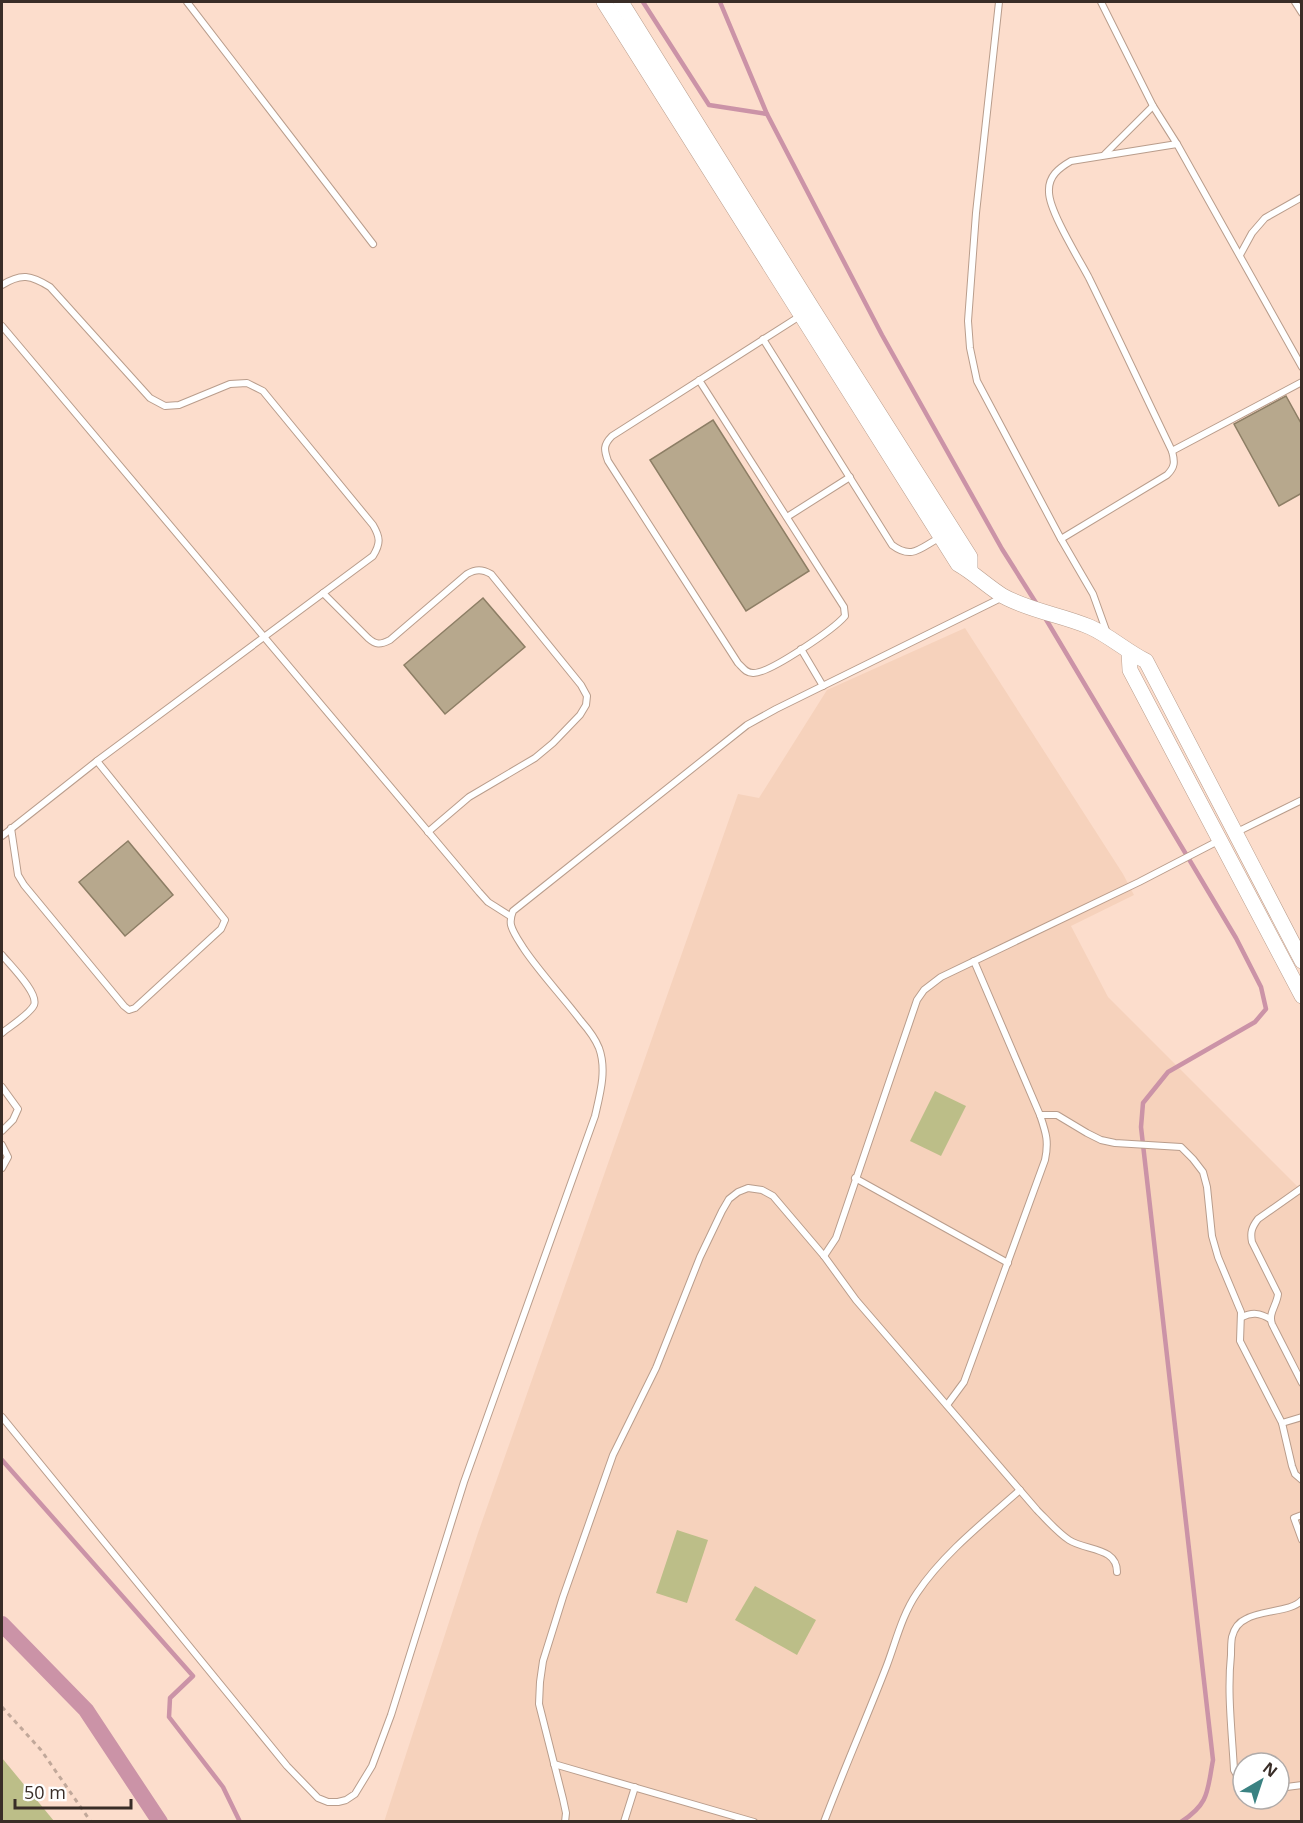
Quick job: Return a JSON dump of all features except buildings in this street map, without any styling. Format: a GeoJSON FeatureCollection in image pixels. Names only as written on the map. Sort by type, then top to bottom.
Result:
{"type":"FeatureCollection","features":[{"type":"Feature","properties":{"kind":"street"},"geometry":{"type":"LineString","coordinates":[[604,2],[970,557],[970,571]]}},
{"type":"Feature","properties":{"kind":"street"},"geometry":{"type":"LineString","coordinates":[[621,2],[958,564],[987,586],[1011,600],[1090,627],[1146,661],[1302,961]]}},
{"type":"Feature","properties":{"kind":"street"},"geometry":{"type":"LineString","coordinates":[[1129,652],[1130,670],[1302,996]]}},
{"type":"Feature","properties":{"kind":"lane"},"geometry":{"type":"LineString","coordinates":[[187,2],[373,244]]}},
{"type":"Feature","properties":{"kind":"lane"},"geometry":{"type":"LineString","coordinates":[[999,2],[975,235],[968,321],[970,348],[977,381],[1093,594],[1108,637]]}},
{"type":"Feature","properties":{"kind":"lane"},"geometry":{"type":"LineString","coordinates":[[1101,2],[1153,106],[1177,144],[1302,367]]}},
{"type":"Feature","properties":{"kind":"lane"},"geometry":{"type":"LineString","coordinates":[[1295,2],[1302,13]]}},
{"type":"Feature","properties":{"kind":"lane"},"geometry":{"type":"LineString","coordinates":[[1104,156],[1153,106]]}},
{"type":"Feature","properties":{"kind":"lane"},"geometry":{"type":"LineString","coordinates":[[1061,539],[1167,475],[1175,461],[1088,277],[1053,210],[1048,193],[1050,180],[1058,169],[1071,160],[1177,144]]}},
{"type":"Feature","properties":{"kind":"lane"},"geometry":{"type":"LineString","coordinates":[[1240,255],[1252,233],[1264,218],[1302,197]]}},
{"type":"Feature","properties":{"kind":"lane"},"geometry":{"type":"LineString","coordinates":[[2,285],[24,276],[50,287],[150,398],[165,406],[179,405],[230,384],[247,383],[263,392],[373,525],[379,536],[379,546],[373,555],[98,761],[2,836]]}},
{"type":"Feature","properties":{"kind":"lane"},"geometry":{"type":"LineString","coordinates":[[699,380],[844,607],[845,616],[839,623],[765,671],[754,674],[745,671],[738,663],[608,461],[604,451],[605,442],[612,436],[699,380],[807,311]]}},
{"type":"Feature","properties":{"kind":"lane"},"geometry":{"type":"LineString","coordinates":[[2,326],[488,902],[510,916]]}},
{"type":"Feature","properties":{"kind":"lane"},"geometry":{"type":"LineString","coordinates":[[763,339],[892,545],[901,552],[910,553],[941,537]]}},
{"type":"Feature","properties":{"kind":"lane"},"geometry":{"type":"LineString","coordinates":[[1172,451],[1302,382]]}},
{"type":"Feature","properties":{"kind":"lane"},"geometry":{"type":"LineString","coordinates":[[787,517],[850,477]]}},
{"type":"Feature","properties":{"kind":"lane"},"geometry":{"type":"LineString","coordinates":[[323,593],[368,638],[375,644],[381,645],[390,640],[467,574],[475,570],[484,570],[491,574],[581,685],[587,696],[586,705],[580,715],[553,743],[535,758],[469,797],[428,832]]}},
{"type":"Feature","properties":{"kind":"lane"},"geometry":{"type":"LineString","coordinates":[[2,1418],[287,1766],[318,1798],[328,1802],[338,1802],[355,1794],[372,1766],[391,1715],[464,1482],[595,1116],[601,1092],[602,1057],[598,1046],[575,1012],[529,956],[510,924],[510,916],[518,906],[747,725],[776,708],[1011,600]]}},
{"type":"Feature","properties":{"kind":"lane"},"geometry":{"type":"LineString","coordinates":[[801,649],[823,686]]}},
{"type":"Feature","properties":{"kind":"lane"},"geometry":{"type":"LineString","coordinates":[[11,828],[18,875],[24,885],[124,1006],[129,1010],[135,1008],[221,929],[225,920],[98,761]]}},
{"type":"Feature","properties":{"kind":"lane"},"geometry":{"type":"LineString","coordinates":[[824,1256],[836,1238],[917,1000],[924,990],[932,983],[974,961],[1302,800]]}},
{"type":"Feature","properties":{"kind":"lane"},"geometry":{"type":"LineString","coordinates":[[2,955],[31,990],[34,1005],[29,1012],[2,1033]]}},
{"type":"Feature","properties":{"kind":"lane"},"geometry":{"type":"LineString","coordinates":[[947,1405],[964,1382],[1045,1160],[1048,1144],[1040,1115],[974,961]]}},
{"type":"Feature","properties":{"kind":"lane"},"geometry":{"type":"LineString","coordinates":[[2,1087],[18,1109],[13,1120],[2,1131]]}},
{"type":"Feature","properties":{"kind":"lane"},"geometry":{"type":"LineString","coordinates":[[1040,1115],[1057,1115],[1101,1140],[1135,1146],[1181,1148],[1203,1172],[1207,1187],[1212,1236],[1242,1317],[1239,1326],[1240,1341],[1282,1423],[1292,1466],[1302,1480]]}},
{"type":"Feature","properties":{"kind":"lane"},"geometry":{"type":"LineString","coordinates":[[2,1145],[8,1157],[2,1168]]}},
{"type":"Feature","properties":{"kind":"lane"},"geometry":{"type":"LineString","coordinates":[[855,1179],[1008,1263]]}},
{"type":"Feature","properties":{"kind":"lane"},"geometry":{"type":"LineString","coordinates":[[565,1821],[563,1799],[540,1704],[540,1682],[546,1651],[613,1455],[656,1368],[700,1257],[729,1199],[738,1192],[748,1188],[762,1190],[773,1196],[824,1256],[856,1300],[1020,1490],[1067,1539],[1115,1559],[1117,1572]]}},
{"type":"Feature","properties":{"kind":"lane"},"geometry":{"type":"LineString","coordinates":[[1270,1319],[1278,1294],[1252,1242],[1251,1233],[1258,1219],[1302,1188]]}},
{"type":"Feature","properties":{"kind":"lane"},"geometry":{"type":"LineString","coordinates":[[1242,1317],[1253,1313],[1270,1319],[1302,1383]]}},
{"type":"Feature","properties":{"kind":"lane"},"geometry":{"type":"LineString","coordinates":[[1282,1423],[1302,1417]]}},
{"type":"Feature","properties":{"kind":"lane"},"geometry":{"type":"LineString","coordinates":[[824,1821],[906,1611],[931,1574],[1020,1490]]}},
{"type":"Feature","properties":{"kind":"lane"},"geometry":{"type":"LineString","coordinates":[[1302,1515],[1293,1518],[1302,1540]]}},
{"type":"Feature","properties":{"kind":"lane"},"geometry":{"type":"LineString","coordinates":[[1233,1751],[1229,1672],[1232,1637],[1238,1625],[1245,1619],[1262,1612],[1289,1608],[1299,1604],[1302,1600]]}},
{"type":"Feature","properties":{"kind":"lane"},"geometry":{"type":"LineString","coordinates":[[554,1764],[754,1821]]}},
{"type":"Feature","properties":{"kind":"lane"},"geometry":{"type":"LineString","coordinates":[[624,1821],[635,1787]]}},
{"type":"Feature","properties":{"kind":"path"},"geometry":{"type":"LineString","coordinates":[[2,1707],[41,1750],[91,1821]]}},
{"type":"Feature","properties":{"kind":"shaded area"},"geometry":{"type":"Polygon","coordinates":[[[965,628],[1123,874],[1134,895],[1071,926],[1108,997],[1301,1190],[1301,1821],[384,1822],[478,1533],[738,794],[759,798],[827,690],[965,628]]]}},
{"type":"Feature","properties":{"kind":"green space"},"geometry":{"type":"Polygon","coordinates":[[[935,1091],[966,1106],[941,1156],[910,1141],[935,1091]]]}},
{"type":"Feature","properties":{"kind":"green space"},"geometry":{"type":"Polygon","coordinates":[[[677,1530],[708,1540],[687,1603],[656,1593],[677,1530]]]}},
{"type":"Feature","properties":{"kind":"green space"},"geometry":{"type":"Polygon","coordinates":[[[755,1586],[816,1620],[797,1655],[735,1620],[755,1586]]]}},
{"type":"Feature","properties":{"kind":"green space"},"geometry":{"type":"Polygon","coordinates":[[[2,1758],[54,1821],[2,1821],[2,1758]]]}},
{"type":"Feature","properties":{"kind":"waterway"},"geometry":{"type":"LineString","coordinates":[[643,2],[709,105],[767,114]]}},
{"type":"Feature","properties":{"kind":"waterway"},"geometry":{"type":"LineString","coordinates":[[720,2],[767,114],[882,335],[1002,549],[1038,606]]}},
{"type":"Feature","properties":{"kind":"waterway"},"geometry":{"type":"LineString","coordinates":[[1044,616],[1236,938],[1261,987],[1266,1009],[1255,1022],[1168,1072],[1143,1103],[1141,1127],[1213,1760],[1206,1795],[1197,1809],[1181,1822]]}},
{"type":"Feature","properties":{"kind":"waterway"},"geometry":{"type":"LineString","coordinates":[[2,1460],[193,1676],[170,1698],[169,1717],[223,1787],[240,1822]]}},
{"type":"Feature","properties":{"kind":"waterway"},"geometry":{"type":"LineString","coordinates":[[2,1624],[86,1710],[160,1822]]}}]}
